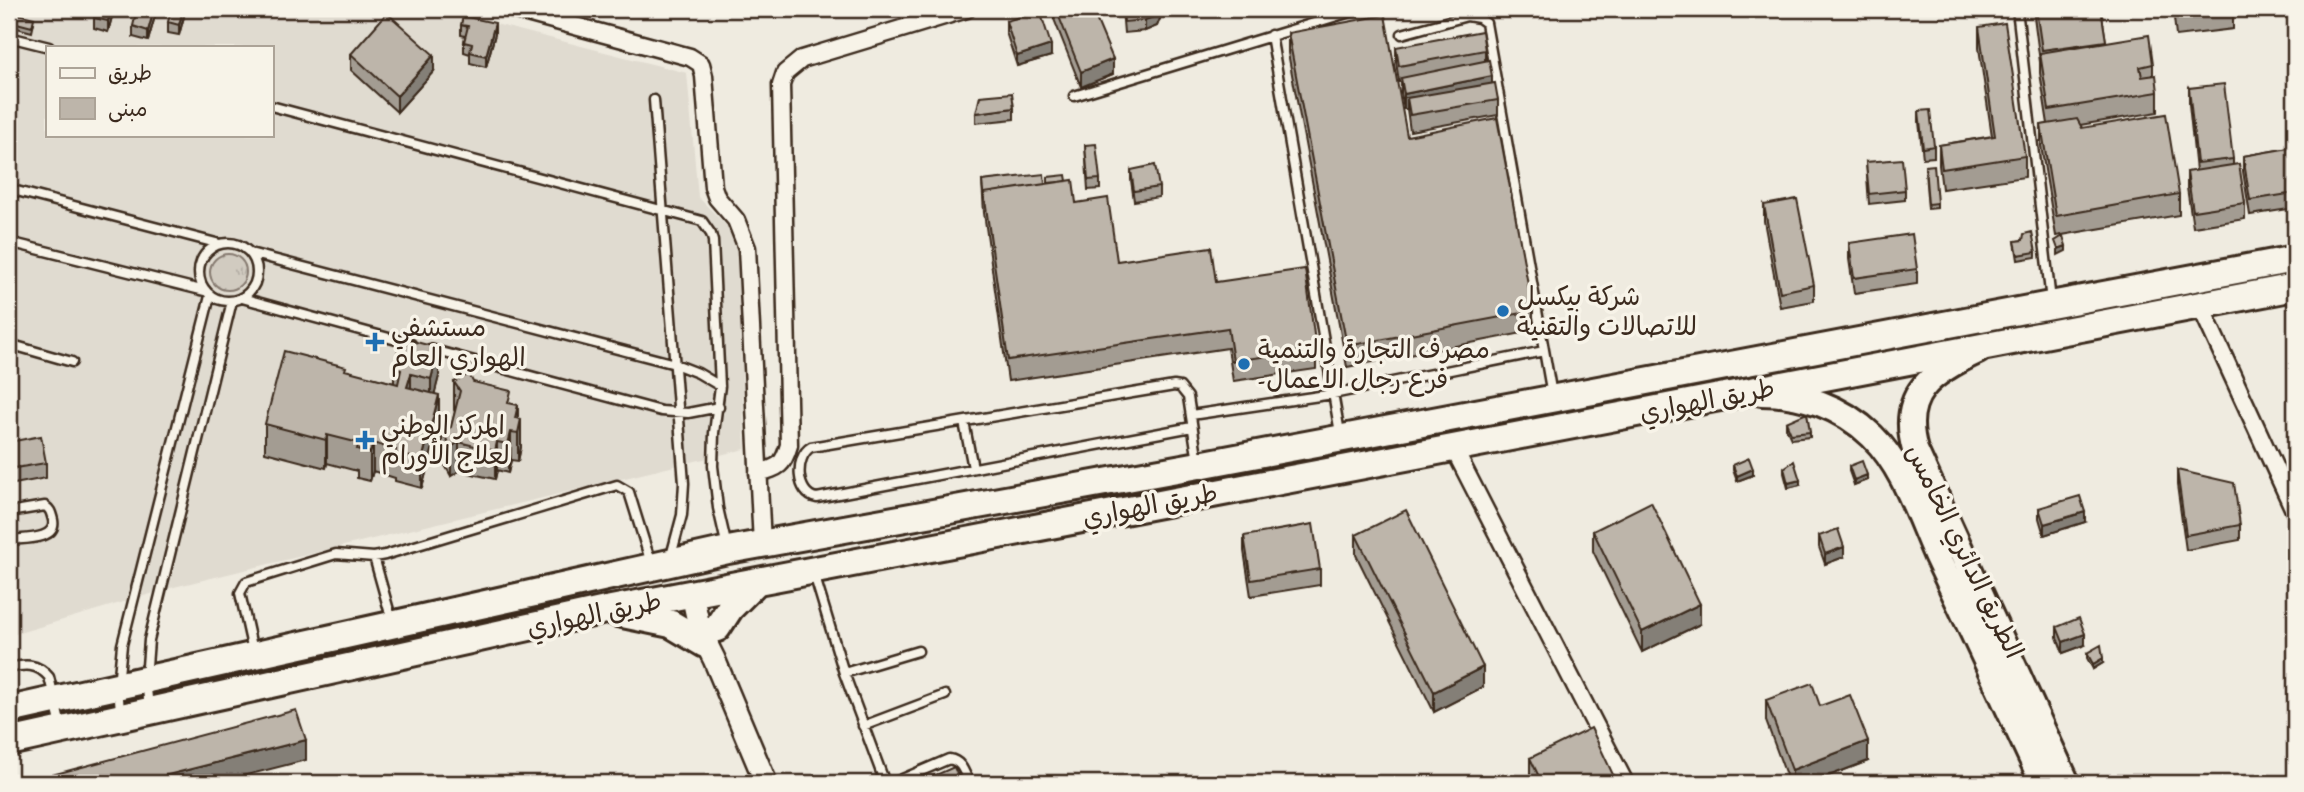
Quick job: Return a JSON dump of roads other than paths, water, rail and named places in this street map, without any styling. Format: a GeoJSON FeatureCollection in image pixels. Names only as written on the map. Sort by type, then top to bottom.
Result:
{"type":"FeatureCollection","features":[{"type":"Feature","properties":{"kind":"highway","name":"طريق الهواري"},"geometry":{"type":"LineString","coordinates":[[9,710],[728,550],[1199,465],[1341,436],[2295,259]]}},
{"type":"Feature","properties":{"kind":"highway","name":"طريق الهواري"},"geometry":{"type":"LineString","coordinates":[[9,742],[606,610],[2295,287]]}},
{"type":"Feature","properties":{"kind":"highway"},"geometry":{"type":"LineString","coordinates":[[1290,447],[1295,477]]}},
{"type":"Feature","properties":{"kind":"highway"},"geometry":{"type":"LineString","coordinates":[[606,610],[671,624],[712,644],[736,601],[756,582]]}},
{"type":"Feature","properties":{"kind":"main road","name":"الطريق الدائري الخامس"},"geometry":{"type":"LineString","coordinates":[[1991,345],[1941,371],[1924,384],[1911,412],[1910,435],[1914,450],[2067,783]]}},
{"type":"Feature","properties":{"kind":"main road","name":"الطريق الدائري الخامس"},"geometry":{"type":"LineString","coordinates":[[1742,394],[1782,394],[1821,403],[1855,422],[1884,450],[1910,498],[2043,783]]}},
{"type":"Feature","properties":{"kind":"main road"},"geometry":{"type":"LineString","coordinates":[[702,592],[712,644],[766,783]]}},
{"type":"Feature","properties":{"kind":"street"},"geometry":{"type":"LineString","coordinates":[[512,9],[690,57],[701,64],[713,187],[717,198],[736,220],[747,248],[762,544]]}},
{"type":"Feature","properties":{"kind":"street"},"geometry":{"type":"LineString","coordinates":[[758,473],[777,468],[785,460],[789,445],[781,85],[785,73],[802,59],[967,9]]}},
{"type":"Feature","properties":{"kind":"street"},"geometry":{"type":"LineString","coordinates":[[2200,304],[2295,512]]}},
{"type":"Feature","properties":{"kind":"street"},"geometry":{"type":"LineString","coordinates":[[1453,447],[1625,783]]}},
{"type":"Feature","properties":{"kind":"lane"},"geometry":{"type":"LineString","coordinates":[[1074,96],[1360,9]]}},
{"type":"Feature","properties":{"kind":"lane"},"geometry":{"type":"LineString","coordinates":[[2017,9],[2052,306]]}},
{"type":"Feature","properties":{"kind":"lane"},"geometry":{"type":"LineString","coordinates":[[1402,34],[1467,16],[1479,18],[1486,23],[1553,398]]}},
{"type":"Feature","properties":{"kind":"lane"},"geometry":{"type":"LineString","coordinates":[[1271,35],[1341,436]]}},
{"type":"Feature","properties":{"kind":"lane"},"geometry":{"type":"LineString","coordinates":[[9,37],[46,46]]}},
{"type":"Feature","properties":{"kind":"lane"},"geometry":{"type":"LineString","coordinates":[[654,100],[684,499],[679,531],[660,564]]}},
{"type":"Feature","properties":{"kind":"lane"},"geometry":{"type":"LineString","coordinates":[[273,107],[702,221],[711,234],[720,386],[713,444],[715,488],[728,550]]}},
{"type":"Feature","properties":{"kind":"lane"},"geometry":{"type":"LineString","coordinates":[[9,188],[220,244],[242,246],[250,253],[257,272],[250,291],[242,298],[220,300],[208,293],[9,242]]}},
{"type":"Feature","properties":{"kind":"lane"},"geometry":{"type":"LineString","coordinates":[[121,717],[118,685],[122,645],[208,293],[200,280],[199,269],[202,258],[210,249],[220,244]]}},
{"type":"Feature","properties":{"kind":"lane"},"geometry":{"type":"LineString","coordinates":[[250,253],[674,364],[698,373],[720,386]]}},
{"type":"Feature","properties":{"kind":"lane"},"geometry":{"type":"LineString","coordinates":[[242,298],[645,408],[678,413],[719,407]]}},
{"type":"Feature","properties":{"kind":"lane"},"geometry":{"type":"LineString","coordinates":[[150,711],[146,679],[149,640],[232,301]]}},
{"type":"Feature","properties":{"kind":"lane"},"geometry":{"type":"LineString","coordinates":[[9,344],[72,362]]}},
{"type":"Feature","properties":{"kind":"lane"},"geometry":{"type":"LineString","coordinates":[[1191,415],[1333,394],[1545,351]]}},
{"type":"Feature","properties":{"kind":"lane"},"geometry":{"type":"LineString","coordinates":[[1192,427],[817,498],[809,497],[804,491],[800,458],[811,447],[1174,386],[1185,391],[1191,415],[1199,465]]}},
{"type":"Feature","properties":{"kind":"lane"},"geometry":{"type":"LineString","coordinates":[[964,422],[973,468]]}},
{"type":"Feature","properties":{"kind":"lane"},"geometry":{"type":"LineString","coordinates":[[254,654],[240,593],[246,582],[336,554],[374,557],[617,485],[629,492],[660,564]]}},
{"type":"Feature","properties":{"kind":"lane"},"geometry":{"type":"LineString","coordinates":[[9,512],[45,506],[51,511],[54,526],[46,535],[9,540]]}},
{"type":"Feature","properties":{"kind":"lane"},"geometry":{"type":"LineString","coordinates":[[374,557],[393,623]]}},
{"type":"Feature","properties":{"kind":"lane"},"geometry":{"type":"LineString","coordinates":[[813,571],[844,673],[885,783]]}},
{"type":"Feature","properties":{"kind":"lane"},"geometry":{"type":"LineString","coordinates":[[844,673],[918,651]]}},
{"type":"Feature","properties":{"kind":"lane"},"geometry":{"type":"LineString","coordinates":[[9,668],[29,665],[40,668],[49,677],[62,730]]}},
{"type":"Feature","properties":{"kind":"lane"},"geometry":{"type":"LineString","coordinates":[[863,726],[945,695]]}},
{"type":"Feature","properties":{"kind":"lane"},"geometry":{"type":"LineString","coordinates":[[893,783],[948,759],[962,766],[969,783]]}},
{"type":"Feature","properties":{"kind":"place","name":"شركة بيكسل للاتصالات والتقنية"},"geometry":{"type":"Point","coordinates":[1503,311]}},
{"type":"Feature","properties":{"kind":"place","name":"مستشفي الهواري العام"},"geometry":{"type":"Point","coordinates":[375,342]}},
{"type":"Feature","properties":{"kind":"place","name":"مصرف التجارة والتنمية -فرع رجال الاعمال"},"geometry":{"type":"Point","coordinates":[1244,364]}},
{"type":"Feature","properties":{"kind":"place","name":"المركز الوطني لعلاج الأورام"},"geometry":{"type":"Point","coordinates":[365,440]}}]}
